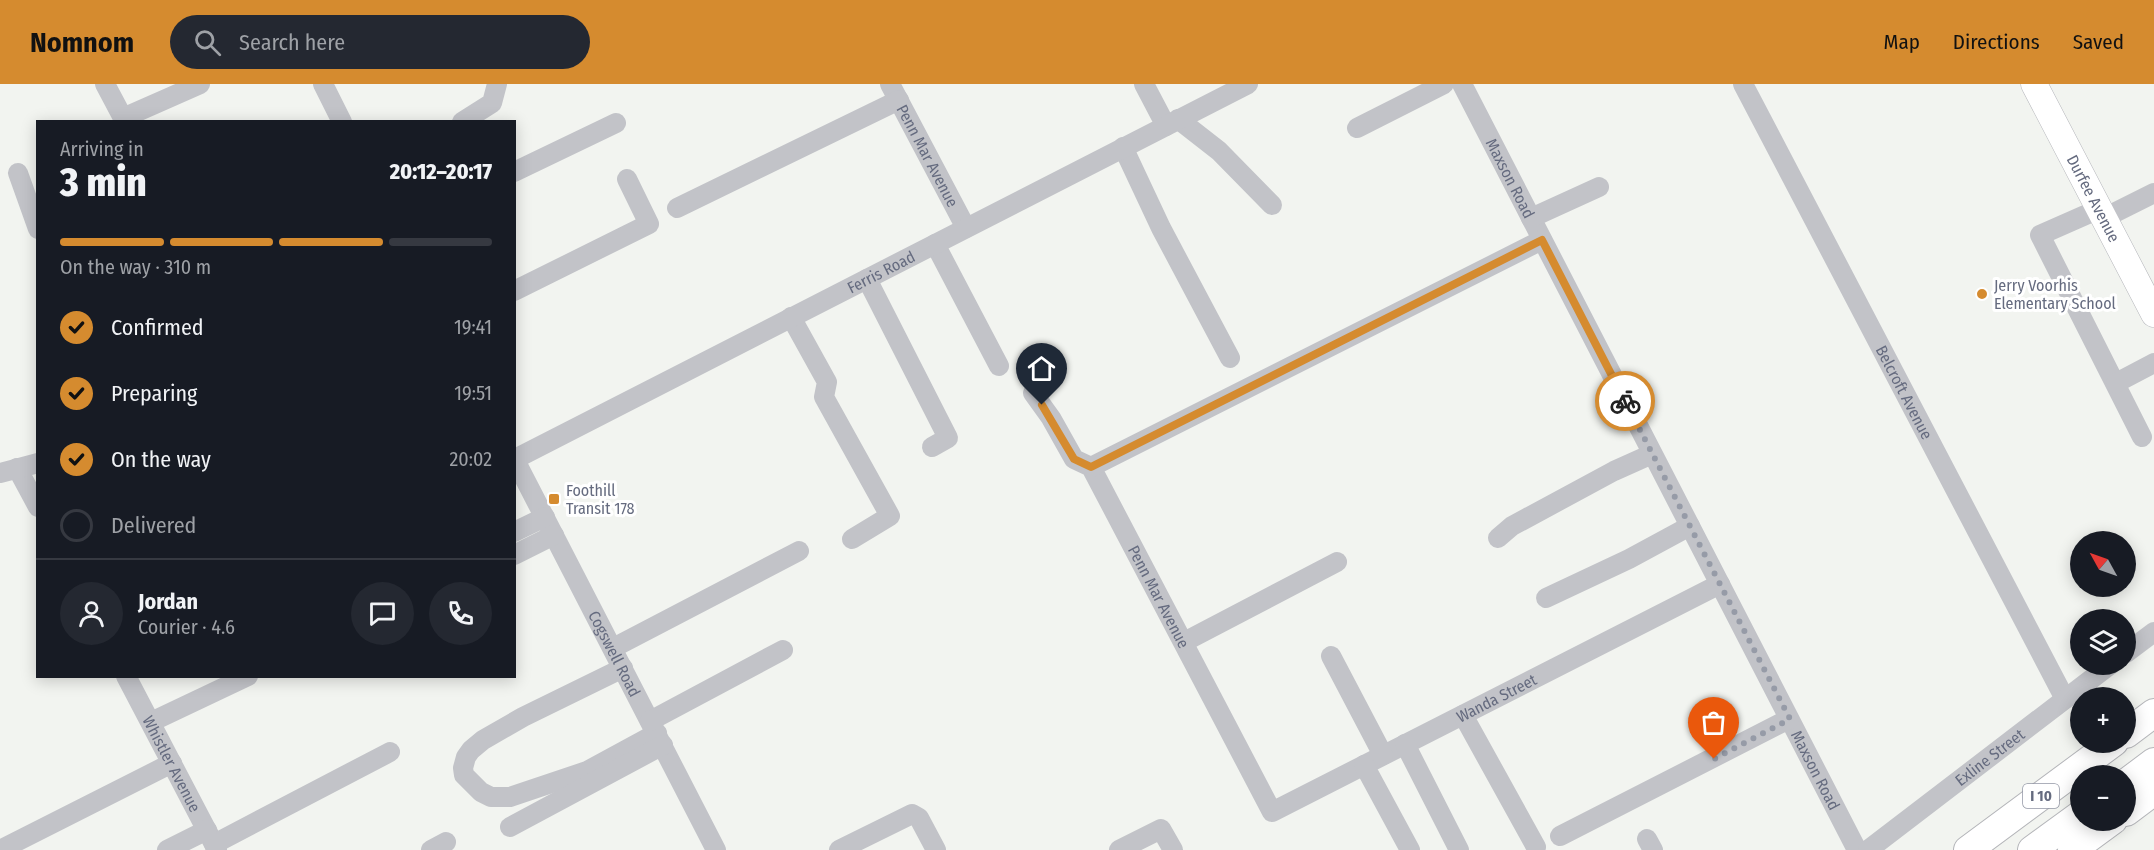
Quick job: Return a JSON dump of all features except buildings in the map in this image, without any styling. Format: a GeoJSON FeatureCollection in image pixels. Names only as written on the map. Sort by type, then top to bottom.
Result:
{"type":"FeatureCollection","features":[{"type":"Feature","properties":{"kind":"highway"},"geometry":{"type":"LineString","coordinates":[[2136,727],[2154,714]]}},
{"type":"Feature","properties":{"kind":"highway","name":"I 10"},"geometry":{"type":"LineString","coordinates":[[1968,850],[2099,753]]}},
{"type":"Feature","properties":{"kind":"highway"},"geometry":{"type":"LineString","coordinates":[[2136,776],[2154,762]]}},
{"type":"Feature","properties":{"kind":"highway"},"geometry":{"type":"LineString","coordinates":[[2136,804],[2154,791]]}},
{"type":"Feature","properties":{"kind":"highway"},"geometry":{"type":"LineString","coordinates":[[2032,850],[2070,822]]}},
{"type":"Feature","properties":{"kind":"highway"},"geometry":{"type":"LineString","coordinates":[[2072,850],[2098,831]]}},
{"type":"Feature","properties":{"kind":"main road","name":"Durfee Avenue"},"geometry":{"type":"LineString","coordinates":[[2034,84],[2154,314]]}},
{"type":"Feature","properties":{"kind":"street"},"geometry":{"type":"LineString","coordinates":[[105,84],[123,118],[200,84]]}},
{"type":"Feature","properties":{"kind":"street"},"geometry":{"type":"LineString","coordinates":[[323,84],[341,120]]}},
{"type":"Feature","properties":{"kind":"street"},"geometry":{"type":"LineString","coordinates":[[465,120],[492,103],[497,84]]}},
{"type":"Feature","properties":{"kind":"street"},"geometry":{"type":"LineString","coordinates":[[1144,84],[1172,122],[1219,151],[1272,205]]}},
{"type":"Feature","properties":{"kind":"street","name":"Ferris Road"},"geometry":{"type":"LineString","coordinates":[[516,457],[1248,84]]}},
{"type":"Feature","properties":{"kind":"street"},"geometry":{"type":"LineString","coordinates":[[1357,128],[1444,84]]}},
{"type":"Feature","properties":{"kind":"street","name":"Maxson Road"},"geometry":{"type":"LineString","coordinates":[[1462,84],[1857,850]]}},
{"type":"Feature","properties":{"kind":"street","name":"Belcroft Avenue"},"geometry":{"type":"LineString","coordinates":[[1743,84],[2065,699]]}},
{"type":"Feature","properties":{"kind":"street"},"geometry":{"type":"LineString","coordinates":[[677,208],[895,92]]}},
{"type":"Feature","properties":{"kind":"street","name":"Penn Mar Avenue"},"geometry":{"type":"LineString","coordinates":[[895,92],[966,228]]}},
{"type":"Feature","properties":{"kind":"street"},"geometry":{"type":"LineString","coordinates":[[516,171],[616,123]]}},
{"type":"Feature","properties":{"kind":"street"},"geometry":{"type":"LineString","coordinates":[[1123,147],[1161,228],[1230,358]]}},
{"type":"Feature","properties":{"kind":"street"},"geometry":{"type":"LineString","coordinates":[[18,173],[36,223]]}},
{"type":"Feature","properties":{"kind":"street"},"geometry":{"type":"LineString","coordinates":[[516,290],[649,225],[627,179]]}},
{"type":"Feature","properties":{"kind":"street"},"geometry":{"type":"LineString","coordinates":[[1531,218],[1599,188]]}},
{"type":"Feature","properties":{"kind":"street"},"geometry":{"type":"LineString","coordinates":[[2142,437],[2040,235],[2154,193]]}},
{"type":"Feature","properties":{"kind":"street"},"geometry":{"type":"LineString","coordinates":[[1091,467],[1542,240]]}},
{"type":"Feature","properties":{"kind":"street"},"geometry":{"type":"LineString","coordinates":[[935,244],[999,366]]}},
{"type":"Feature","properties":{"kind":"street"},"geometry":{"type":"LineString","coordinates":[[867,279],[948,438],[932,447]]}},
{"type":"Feature","properties":{"kind":"street"},"geometry":{"type":"LineString","coordinates":[[791,317],[826,382],[824,396],[890,516],[852,539]]}},
{"type":"Feature","properties":{"kind":"street"},"geometry":{"type":"LineString","coordinates":[[2116,383],[2154,363]]}},
{"type":"Feature","properties":{"kind":"street","name":"Penn Mar Avenue"},"geometry":{"type":"LineString","coordinates":[[1033,393],[1051,418],[1074,459],[1091,467],[1272,812]]}},
{"type":"Feature","properties":{"kind":"street"},"geometry":{"type":"LineString","coordinates":[[1498,538],[1512,526],[1614,471],[1652,454]]}},
{"type":"Feature","properties":{"kind":"street","name":"Cogswell Road"},"geometry":{"type":"LineString","coordinates":[[516,460],[716,850]]}},
{"type":"Feature","properties":{"kind":"street"},"geometry":{"type":"LineString","coordinates":[[36,463],[8,470],[36,505]]}},
{"type":"Feature","properties":{"kind":"street"},"geometry":{"type":"LineString","coordinates":[[516,531],[545,517]]}},
{"type":"Feature","properties":{"kind":"street"},"geometry":{"type":"LineString","coordinates":[[1546,598],[1629,560],[1690,526]]}},
{"type":"Feature","properties":{"kind":"street"},"geometry":{"type":"LineString","coordinates":[[516,554],[554,535]]}},
{"type":"Feature","properties":{"kind":"street"},"geometry":{"type":"LineString","coordinates":[[613,648],[799,551]]}},
{"type":"Feature","properties":{"kind":"street"},"geometry":{"type":"LineString","coordinates":[[1184,642],[1337,562]]}},
{"type":"Feature","properties":{"kind":"street","name":"Wanda Street"},"geometry":{"type":"LineString","coordinates":[[1272,812],[1720,584]]}},
{"type":"Feature","properties":{"kind":"street"},"geometry":{"type":"LineString","coordinates":[[2136,646],[2154,632]]}},
{"type":"Feature","properties":{"kind":"street"},"geometry":{"type":"LineString","coordinates":[[510,827],[783,650]]}},
{"type":"Feature","properties":{"kind":"street"},"geometry":{"type":"LineString","coordinates":[[1331,656],[1383,755]]}},
{"type":"Feature","properties":{"kind":"street"},"geometry":{"type":"LineString","coordinates":[[623,668],[523,717],[483,740],[466,757],[464,775],[481,792],[490,797],[510,797],[586,771],[656,733]]}},
{"type":"Feature","properties":{"kind":"street","name":"Exline Street"},"geometry":{"type":"LineString","coordinates":[[1868,850],[2097,675]]}},
{"type":"Feature","properties":{"kind":"street","name":"Whistler Avenue"},"geometry":{"type":"LineString","coordinates":[[127,678],[213,841]]}},
{"type":"Feature","properties":{"kind":"street"},"geometry":{"type":"LineString","coordinates":[[151,722],[244,678]]}},
{"type":"Feature","properties":{"kind":"street"},"geometry":{"type":"LineString","coordinates":[[1463,715],[1536,847]]}},
{"type":"Feature","properties":{"kind":"street"},"geometry":{"type":"LineString","coordinates":[[1560,837],[1790,719]]}},
{"type":"Feature","properties":{"kind":"street"},"geometry":{"type":"LineString","coordinates":[[1405,744],[1459,850]]}},
{"type":"Feature","properties":{"kind":"street"},"geometry":{"type":"LineString","coordinates":[[167,850],[213,841],[390,752]]}},
{"type":"Feature","properties":{"kind":"street"},"geometry":{"type":"LineString","coordinates":[[4,848],[172,763]]}},
{"type":"Feature","properties":{"kind":"street"},"geometry":{"type":"LineString","coordinates":[[1364,765],[1410,850]]}},
{"type":"Feature","properties":{"kind":"street"},"geometry":{"type":"LineString","coordinates":[[839,850],[912,814],[919,818],[936,850]]}},
{"type":"Feature","properties":{"kind":"street"},"geometry":{"type":"LineString","coordinates":[[1119,850],[1161,829],[1173,850]]}},
{"type":"Feature","properties":{"kind":"way so far"},"geometry":{"type":"LineString","coordinates":[[1625,401],[1790,719],[1714,759]]}},
{"type":"Feature","properties":{"kind":"place","name":"Jerry Voorhis Elementary School"},"geometry":{"type":"Point","coordinates":[1982,294]}},
{"type":"Feature","properties":{"kind":"place","name":"Foothill Transit 178"},"geometry":{"type":"Point","coordinates":[554,499]}},
{"type":"Feature","properties":{"kind":"route"},"geometry":{"type":"LineString","coordinates":[[1042,405],[1074,459],[1091,467],[1542,240],[1625,401]]}}]}
